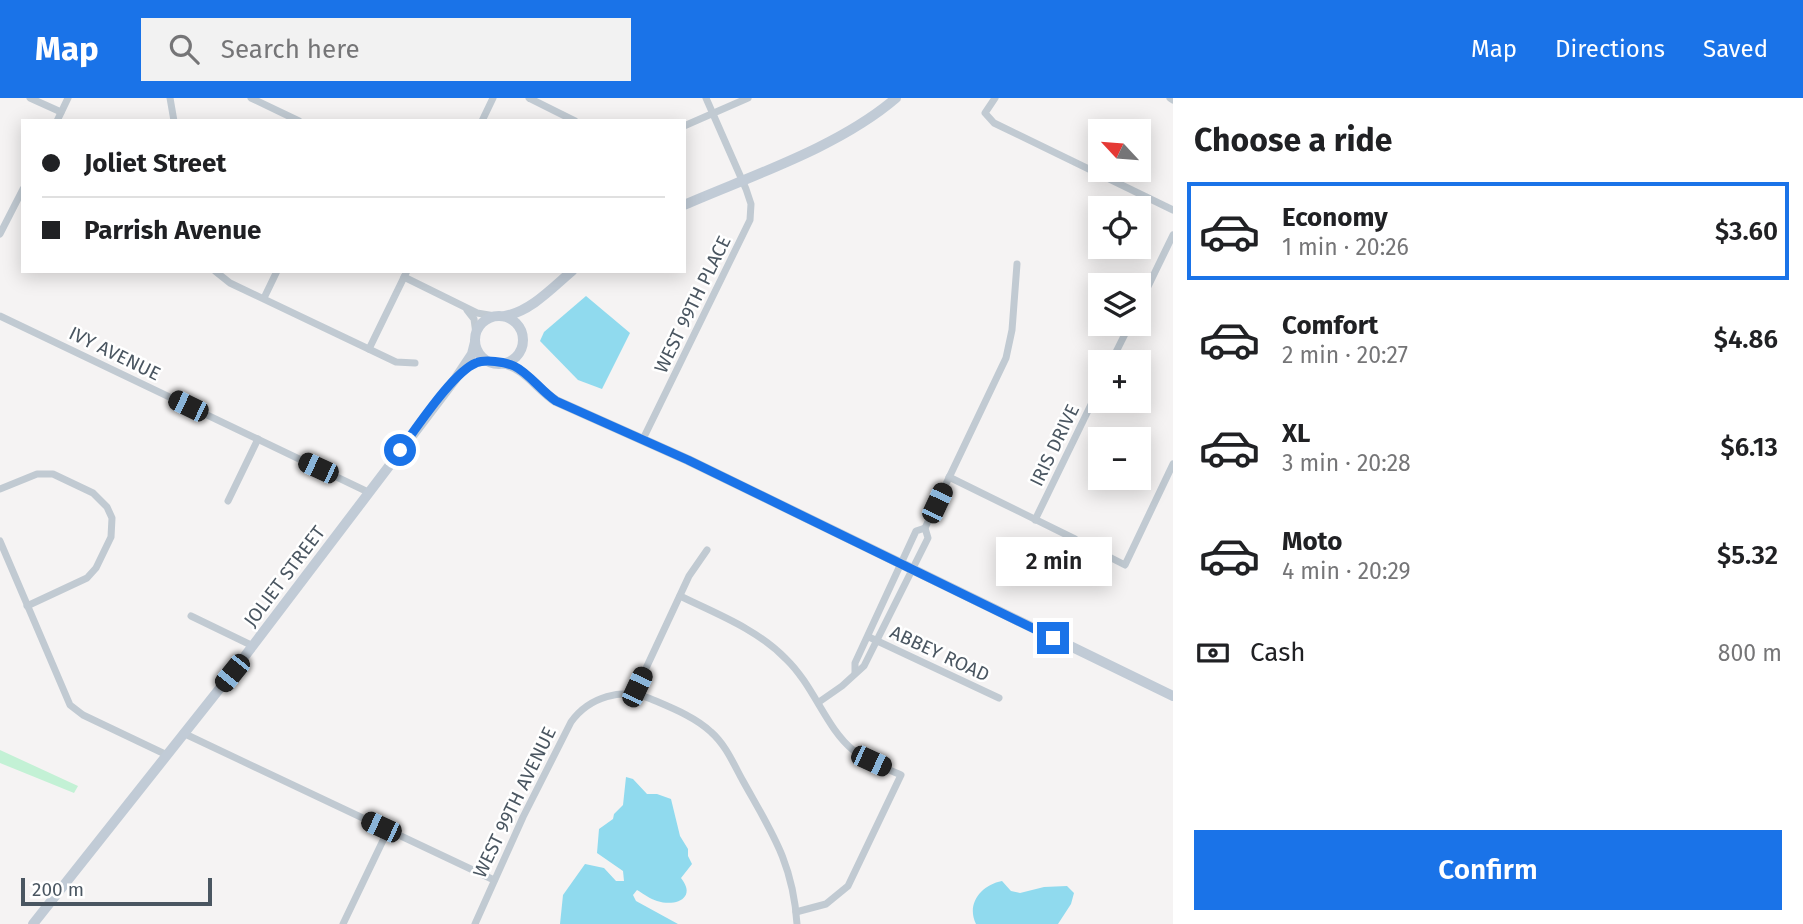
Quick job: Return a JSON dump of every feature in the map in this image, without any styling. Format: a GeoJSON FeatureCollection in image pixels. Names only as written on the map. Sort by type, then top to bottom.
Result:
{"type":"FeatureCollection","features":[{"type":"Feature","properties":{"kind":"street"},"geometry":{"type":"LineString","coordinates":[[30,98],[61,113]]}},
{"type":"Feature","properties":{"kind":"street"},"geometry":{"type":"LineString","coordinates":[[58,119],[68,98]]}},
{"type":"Feature","properties":{"kind":"street"},"geometry":{"type":"LineString","coordinates":[[170,98],[174,119]]}},
{"type":"Feature","properties":{"kind":"street"},"geometry":{"type":"LineString","coordinates":[[251,98],[295,119]]}},
{"type":"Feature","properties":{"kind":"street"},"geometry":{"type":"LineString","coordinates":[[483,119],[493,98]]}},
{"type":"Feature","properties":{"kind":"street"},"geometry":{"type":"LineString","coordinates":[[528,98],[571,119]]}},
{"type":"Feature","properties":{"kind":"street","name":"WEST 99TH PLACE"},"geometry":{"type":"LineString","coordinates":[[643,439],[749,224],[750,201],[706,98]]}},
{"type":"Feature","properties":{"kind":"street"},"geometry":{"type":"LineString","coordinates":[[686,124],[748,98]]}},
{"type":"Feature","properties":{"kind":"street"},"geometry":{"type":"LineString","coordinates":[[686,204],[839,137],[868,120],[896,98]]}},
{"type":"Feature","properties":{"kind":"street"},"geometry":{"type":"LineString","coordinates":[[995,98],[985,113],[994,123],[1173,210]]}},
{"type":"Feature","properties":{"kind":"street"},"geometry":{"type":"LineString","coordinates":[[0,234],[21,193]]}},
{"type":"Feature","properties":{"kind":"street"},"geometry":{"type":"LineString","coordinates":[[1151,280],[1173,235]]}},
{"type":"Feature","properties":{"kind":"street"},"geometry":{"type":"LineString","coordinates":[[819,702],[855,673],[855,663],[872,638],[907,566],[928,537],[925,528],[1006,358],[1012,330],[1017,264]]}},
{"type":"Feature","properties":{"kind":"street"},"geometry":{"type":"LineString","coordinates":[[218,273],[230,283],[397,362],[415,363]]}},
{"type":"Feature","properties":{"kind":"street"},"geometry":{"type":"LineString","coordinates":[[264,298],[276,273]]}},
{"type":"Feature","properties":{"kind":"street"},"geometry":{"type":"LineString","coordinates":[[475,338],[484,321],[519,312],[570,273]]}},
{"type":"Feature","properties":{"kind":"street"},"geometry":{"type":"LineString","coordinates":[[369,349],[406,274],[464,307],[481,314],[500,316],[517,324],[523,335]]}},
{"type":"Feature","properties":{"kind":"street"},"geometry":{"type":"LineString","coordinates":[[530,379],[522,362],[524,318],[537,300]]}},
{"type":"Feature","properties":{"kind":"street"},"geometry":{"type":"LineString","coordinates":[[464,307],[474,319],[475,338],[481,356],[491,362],[518,368],[556,401],[643,439],[1173,696]]}},
{"type":"Feature","properties":{"kind":"street","name":"IVY AVENUE"},"geometry":{"type":"LineString","coordinates":[[0,316],[368,492]]}},
{"type":"Feature","properties":{"kind":"street","name":"JOLIET STREET"},"geometry":{"type":"LineString","coordinates":[[33,924],[253,646],[456,378],[470,358],[475,338]]}},
{"type":"Feature","properties":{"kind":"street"},"geometry":{"type":"LineString","coordinates":[[502,363],[513,359],[522,346]]}},
{"type":"Feature","properties":{"kind":"street","name":"JOLIET STREET"},"geometry":{"type":"LineString","coordinates":[[456,378],[477,363],[491,362]]}},
{"type":"Feature","properties":{"kind":"street","name":"IRIS DRIVE"},"geometry":{"type":"LineString","coordinates":[[1035,520],[1088,411]]}},
{"type":"Feature","properties":{"kind":"street"},"geometry":{"type":"LineString","coordinates":[[228,501],[258,439]]}},
{"type":"Feature","properties":{"kind":"street"},"geometry":{"type":"LineString","coordinates":[[949,477],[1125,565],[1173,464]]}},
{"type":"Feature","properties":{"kind":"street"},"geometry":{"type":"LineString","coordinates":[[0,489],[37,474],[53,474],[93,493],[107,507],[112,518],[111,537],[93,572],[83,581],[27,606]]}},
{"type":"Feature","properties":{"kind":"street"},"geometry":{"type":"LineString","coordinates":[[907,566],[916,531],[925,528]]}},
{"type":"Feature","properties":{"kind":"street"},"geometry":{"type":"LineString","coordinates":[[0,541],[70,705],[83,715],[167,755]]}},
{"type":"Feature","properties":{"kind":"street"},"geometry":{"type":"LineString","coordinates":[[707,550],[693,570],[634,694],[695,720],[718,740],[785,858],[791,875],[797,924]]}},
{"type":"Feature","properties":{"kind":"street"},"geometry":{"type":"LineString","coordinates":[[680,596],[740,625],[766,641],[794,667],[836,732],[853,750],[901,775],[848,886],[826,904],[796,912]]}},
{"type":"Feature","properties":{"kind":"street"},"geometry":{"type":"LineString","coordinates":[[191,616],[253,646]]}},
{"type":"Feature","properties":{"kind":"street","name":"ABBEY ROAD"},"geometry":{"type":"LineString","coordinates":[[872,638],[999,698]]}},
{"type":"Feature","properties":{"kind":"street","name":"WEST 99TH AVENUE"},"geometry":{"type":"LineString","coordinates":[[475,924],[562,738],[575,716],[603,697],[634,694]]}},
{"type":"Feature","properties":{"kind":"street"},"geometry":{"type":"LineString","coordinates":[[183,733],[494,880]]}},
{"type":"Feature","properties":{"kind":"street"},"geometry":{"type":"LineString","coordinates":[[343,924],[388,830]]}},
{"type":"Feature","properties":{"kind":"green space"},"geometry":{"type":"Polygon","coordinates":[[[0,750],[78,786],[74,793],[0,763],[0,750]]]}},
{"type":"Feature","properties":{"kind":"water"},"geometry":{"type":"Polygon","coordinates":[[[586,296],[630,333],[602,389],[578,380],[540,341],[544,332],[586,296]]]}},
{"type":"Feature","properties":{"kind":"water"},"geometry":{"type":"Polygon","coordinates":[[[626,777],[633,779],[647,794],[671,799],[680,836],[688,849],[692,864],[681,878],[687,891],[682,899],[671,903],[654,900],[637,890],[633,895],[636,901],[678,924],[560,924],[563,895],[585,864],[604,868],[616,881],[624,881],[623,871],[597,853],[599,829],[613,819],[623,805],[626,777]]]}},
{"type":"Feature","properties":{"kind":"water"},"geometry":{"type":"Polygon","coordinates":[[[1002,881],[1011,891],[1020,893],[1044,887],[1067,886],[1074,893],[1071,904],[1058,924],[976,924],[973,909],[977,897],[994,883],[1002,881]]]}},
{"type":"Feature","properties":{"kind":"route"},"geometry":{"type":"LineString","coordinates":[[400,450],[448,387],[471,366],[482,362],[511,365],[556,401],[688,460],[1053,638]]}}]}
